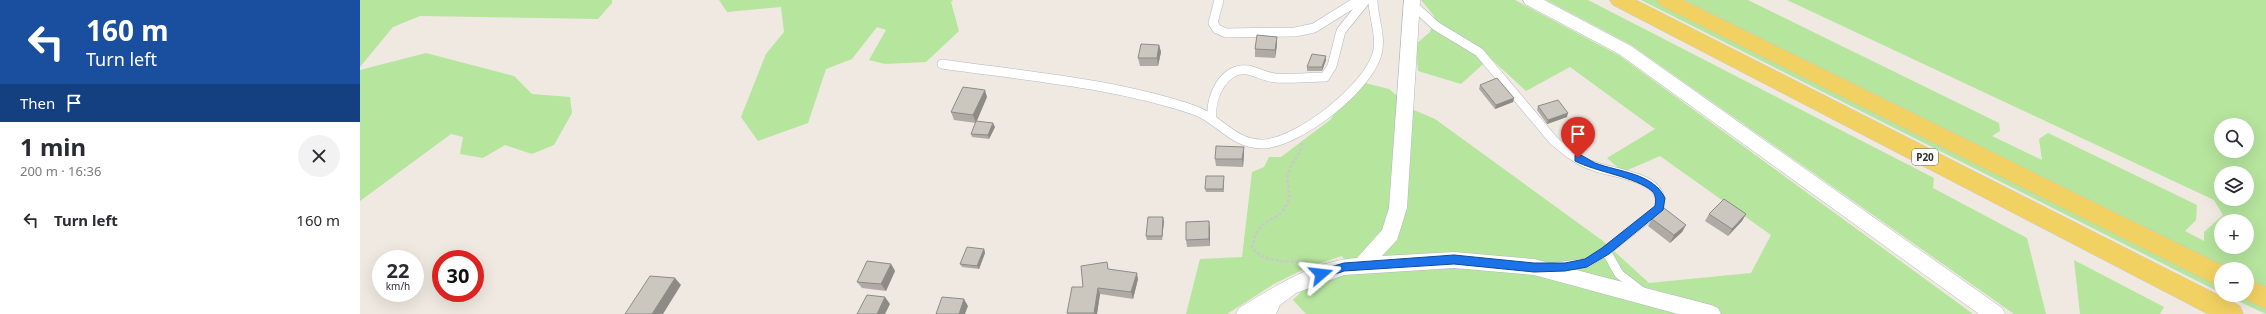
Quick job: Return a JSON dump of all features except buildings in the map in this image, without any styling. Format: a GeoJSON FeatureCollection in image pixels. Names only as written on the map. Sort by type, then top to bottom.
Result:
{"type":"FeatureCollection","features":[{"type":"Feature","properties":{"kind":"main road","name":"Р20"},"geometry":{"type":"LineString","coordinates":[[1620,0],[2231,314]]}},
{"type":"Feature","properties":{"kind":"main road","name":"Р20"},"geometry":{"type":"LineString","coordinates":[[1667,0],[2214,273]]}},
{"type":"Feature","properties":{"kind":"main road"},"geometry":{"type":"LineString","coordinates":[[2254,292],[2266,298]]}},
{"type":"Feature","properties":{"kind":"street"},"geometry":{"type":"LineString","coordinates":[[1531,0],[1625,50],[1995,314]]}},
{"type":"Feature","properties":{"kind":"street"},"geometry":{"type":"LineString","coordinates":[[1363,265],[1390,234],[1398,208],[1412,2]]}},
{"type":"Feature","properties":{"kind":"street"},"geometry":{"type":"LineString","coordinates":[[1246,314],[1269,306],[1289,287],[1309,278],[1344,267],[1454,260],[1534,268],[1711,314]]}},
{"type":"Feature","properties":{"kind":"lane"},"geometry":{"type":"LineString","coordinates":[[1219,0],[1213,23],[1217,29],[1226,33],[1295,32],[1314,28],[1359,0]]}},
{"type":"Feature","properties":{"kind":"lane"},"geometry":{"type":"LineString","coordinates":[[1212,117],[1211,108],[1221,82],[1236,70],[1248,70],[1274,78],[1325,77],[1330,72],[1336,56],[1336,41],[1342,29],[1366,0]]}},
{"type":"Feature","properties":{"kind":"lane"},"geometry":{"type":"LineString","coordinates":[[942,64],[1058,81],[1175,104],[1212,117],[1228,133],[1246,143],[1263,144],[1284,140],[1302,131],[1333,107],[1358,84],[1371,68],[1377,54],[1379,31],[1373,0]]}},
{"type":"Feature","properties":{"kind":"lane"},"geometry":{"type":"LineString","coordinates":[[1412,2],[1424,19],[1436,28],[1465,42],[1479,52],[1554,141],[1565,151],[1592,165],[1640,181],[1655,189],[1661,198],[1660,208],[1606,251],[1587,262],[1565,267],[1534,268]]}},
{"type":"Feature","properties":{"kind":"lane"},"geometry":{"type":"LineString","coordinates":[[1606,251],[1612,268],[1626,281],[1652,298]]}},
{"type":"Feature","properties":{"kind":"path"},"geometry":{"type":"LineString","coordinates":[[1302,131],[1302,150],[1290,167],[1288,175],[1289,197],[1286,206],[1259,226],[1254,233],[1252,248],[1257,255],[1266,260],[1313,262]]}},
{"type":"Feature","properties":{"kind":"green space"},"geometry":{"type":"Polygon","coordinates":[[[360,0],[612,0],[612,3],[598,19],[420,16],[393,27],[360,67],[360,0]]]}},
{"type":"Feature","properties":{"kind":"green space"},"geometry":{"type":"Polygon","coordinates":[[[719,0],[953,0],[951,2],[959,31],[926,62],[885,64],[869,60],[886,30],[877,27],[852,59],[826,69],[808,123],[758,141],[741,117],[766,54],[784,32],[781,7],[727,12],[719,0]]]}},
{"type":"Feature","properties":{"kind":"green space"},"geometry":{"type":"Polygon","coordinates":[[[1421,0],[1515,0],[1620,56],[1973,314],[1306,314],[1293,300],[1310,283],[1351,271],[1342,256],[1308,267],[1274,284],[1227,314],[1186,314],[1200,259],[1242,257],[1252,172],[1264,167],[1269,157],[1281,157],[1330,120],[1343,102],[1365,83],[1389,89],[1414,110],[1435,119],[1603,241],[1649,283],[1751,273],[1771,235],[1660,156],[1623,172],[1607,158],[1655,129],[1570,67],[1526,91],[1490,58],[1461,84],[1418,71],[1416,44],[1430,32],[1434,16],[1421,0]]]}},
{"type":"Feature","properties":{"kind":"green space"},"geometry":{"type":"Polygon","coordinates":[[[1546,0],[1588,0],[1934,178],[1933,188],[2027,238],[2046,314],[2014,314],[1631,45],[1546,0]]]}},
{"type":"Feature","properties":{"kind":"green space"},"geometry":{"type":"Polygon","coordinates":[[[1641,0],[1657,0],[2214,279],[2214,289],[1641,0]]]}},
{"type":"Feature","properties":{"kind":"green space"},"geometry":{"type":"Polygon","coordinates":[[[1683,0],[1748,0],[1999,123],[2000,131],[1992,136],[2042,160],[2039,139],[2048,133],[2197,205],[2196,220],[2185,231],[2204,241],[2204,232],[2214,223],[2214,254],[2254,254],[2254,214],[2222,214],[2218,206],[2254,206],[2254,166],[2214,166],[2214,200],[1787,0],[2266,0],[2266,290],[2254,284],[2254,262],[2214,262],[2214,265],[1683,0]]]}},
{"type":"Feature","properties":{"kind":"green space"},"geometry":{"type":"Polygon","coordinates":[[[426,53],[514,76],[532,94],[570,97],[572,113],[554,145],[532,154],[505,145],[483,158],[460,154],[463,137],[451,134],[360,201],[360,70],[426,53]]]}},
{"type":"Feature","properties":{"kind":"green space"},"geometry":{"type":"Polygon","coordinates":[[[2074,260],[2164,307],[2160,314],[2080,314],[2074,260]]]}},
{"type":"Feature","properties":{"kind":"green space"},"geometry":{"type":"Polygon","coordinates":[[[2254,299],[2266,305],[2266,314],[2240,302],[2254,302],[2254,299]]]}},
{"type":"Feature","properties":{"kind":"route"},"geometry":{"type":"LineString","coordinates":[[1321,274],[1344,267],[1454,260],[1534,268],[1565,267],[1587,262],[1606,251],[1660,208],[1661,198],[1655,189],[1640,181],[1592,165],[1578,158]]}}]}
